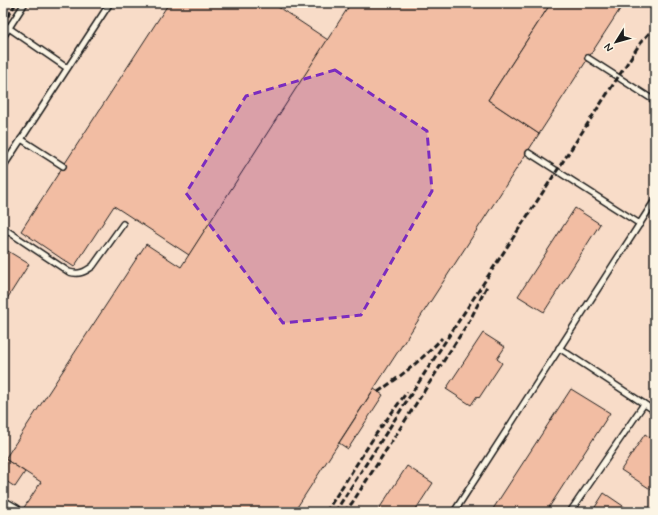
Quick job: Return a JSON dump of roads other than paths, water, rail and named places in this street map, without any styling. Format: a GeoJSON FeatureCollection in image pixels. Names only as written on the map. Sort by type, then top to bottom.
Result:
{"type":"FeatureCollection","features":[{"type":"Feature","properties":{"kind":"lane"},"geometry":{"type":"LineString","coordinates":[[3,37],[25,3]]}},
{"type":"Feature","properties":{"kind":"lane"},"geometry":{"type":"LineString","coordinates":[[3,167],[110,3]]}},
{"type":"Feature","properties":{"kind":"lane"},"geometry":{"type":"LineString","coordinates":[[3,24],[67,68]]}},
{"type":"Feature","properties":{"kind":"lane"},"geometry":{"type":"LineString","coordinates":[[588,58],[655,101]]}},
{"type":"Feature","properties":{"kind":"lane"},"geometry":{"type":"LineString","coordinates":[[21,139],[63,166]]}},
{"type":"Feature","properties":{"kind":"lane"},"geometry":{"type":"LineString","coordinates":[[529,153],[640,224]]}},
{"type":"Feature","properties":{"kind":"lane"},"geometry":{"type":"LineString","coordinates":[[454,512],[655,200]]}},
{"type":"Feature","properties":{"kind":"lane"},"geometry":{"type":"LineString","coordinates":[[3,228],[68,272],[80,273],[87,271],[93,266],[123,224]]}},
{"type":"Feature","properties":{"kind":"lane"},"geometry":{"type":"LineString","coordinates":[[559,348],[655,411]]}},
{"type":"Feature","properties":{"kind":"lane"},"geometry":{"type":"LineString","coordinates":[[570,512],[644,404]]}},
{"type":"Feature","properties":{"kind":"lane"},"geometry":{"type":"LineString","coordinates":[[3,500],[17,508]]}},
{"type":"Feature","properties":{"kind":"railway"},"geometry":{"type":"LineString","coordinates":[[3,24],[16,3]]}},
{"type":"Feature","properties":{"kind":"railway"},"geometry":{"type":"LineString","coordinates":[[335,512],[641,42],[655,27]]}},
{"type":"Feature","properties":{"kind":"railway"},"geometry":{"type":"LineString","coordinates":[[344,512],[352,503],[470,320],[488,284]]}},
{"type":"Feature","properties":{"kind":"railway"},"geometry":{"type":"LineString","coordinates":[[378,392],[412,367],[442,338]]}},
{"type":"Feature","properties":{"kind":"railway"},"geometry":{"type":"LineString","coordinates":[[326,512],[376,434],[407,392]]}}]}
